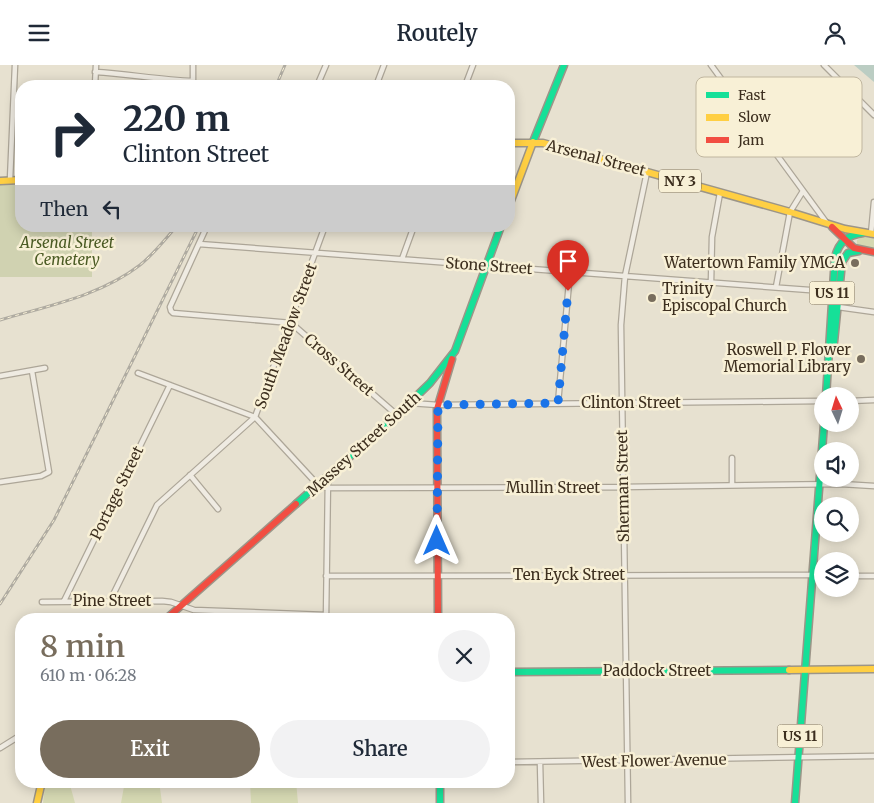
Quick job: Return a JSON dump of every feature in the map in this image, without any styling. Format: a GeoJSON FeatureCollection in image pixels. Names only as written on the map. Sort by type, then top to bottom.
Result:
{"type":"FeatureCollection","features":[{"type":"Feature","properties":{"kind":"main road"},"geometry":{"type":"LineString","coordinates":[[515,190],[564,65]]}},
{"type":"Feature","properties":{"kind":"main road","name":"Arsenal Street"},"geometry":{"type":"LineString","coordinates":[[515,143],[533,142],[720,192],[826,223]]}},
{"type":"Feature","properties":{"kind":"main road"},"geometry":{"type":"LineString","coordinates":[[0,181],[15,180]]}},
{"type":"Feature","properties":{"kind":"main road","name":"NY 3"},"geometry":{"type":"LineString","coordinates":[[826,223],[863,233]]}},
{"type":"Feature","properties":{"kind":"main road","name":"NY 3"},"geometry":{"type":"LineString","coordinates":[[826,223],[849,245],[859,251]]}},
{"type":"Feature","properties":{"kind":"main road","name":"Massey Street South"},"geometry":{"type":"LineString","coordinates":[[173,613],[328,477],[430,383],[455,351],[500,232]]}},
{"type":"Feature","properties":{"kind":"main road"},"geometry":{"type":"LineString","coordinates":[[844,239],[863,233],[872,234]]}},
{"type":"Feature","properties":{"kind":"main road"},"geometry":{"type":"LineString","coordinates":[[859,251],[855,248],[853,240],[858,234],[863,233]]}},
{"type":"Feature","properties":{"kind":"main road","name":"US 11"},"geometry":{"type":"LineString","coordinates":[[827,387],[835,294],[836,254],[844,239]]}},
{"type":"Feature","properties":{"kind":"main road"},"geometry":{"type":"LineString","coordinates":[[849,245],[848,253],[859,251],[874,252]]}},
{"type":"Feature","properties":{"kind":"main road","name":"US 11"},"geometry":{"type":"LineString","coordinates":[[829,369],[832,359],[838,307],[835,294],[842,262],[848,253]]}},
{"type":"Feature","properties":{"kind":"main road"},"geometry":{"type":"LineString","coordinates":[[438,613],[438,405],[455,351]]}},
{"type":"Feature","properties":{"kind":"main road","name":"US 11"},"geometry":{"type":"LineString","coordinates":[[795,803],[819,487]]}},
{"type":"Feature","properties":{"kind":"main road","name":"Paddock Street"},"geometry":{"type":"LineString","coordinates":[[515,672],[874,669]]}},
{"type":"Feature","properties":{"kind":"main road"},"geometry":{"type":"LineString","coordinates":[[37,803],[40,788]]}},
{"type":"Feature","properties":{"kind":"main road"},"geometry":{"type":"LineString","coordinates":[[440,788],[440,803]]}},
{"type":"Feature","properties":{"kind":"street"},"geometry":{"type":"LineString","coordinates":[[10,180],[15,65]]}},
{"type":"Feature","properties":{"kind":"street"},"geometry":{"type":"LineString","coordinates":[[95,80],[96,65]]}},
{"type":"Feature","properties":{"kind":"street"},"geometry":{"type":"LineString","coordinates":[[193,65],[193,80]]}},
{"type":"Feature","properties":{"kind":"street"},"geometry":{"type":"LineString","coordinates":[[320,80],[326,65]]}},
{"type":"Feature","properties":{"kind":"street"},"geometry":{"type":"LineString","coordinates":[[378,80],[384,65]]}},
{"type":"Feature","properties":{"kind":"street"},"geometry":{"type":"LineString","coordinates":[[467,80],[473,65]]}},
{"type":"Feature","properties":{"kind":"street"},"geometry":{"type":"LineString","coordinates":[[711,65],[720,77]]}},
{"type":"Feature","properties":{"kind":"street"},"geometry":{"type":"LineString","coordinates":[[824,65],[836,77]]}},
{"type":"Feature","properties":{"kind":"street"},"geometry":{"type":"LineString","coordinates":[[96,72],[130,74],[164,80]]}},
{"type":"Feature","properties":{"kind":"street"},"geometry":{"type":"LineString","coordinates":[[862,103],[874,115]]}},
{"type":"Feature","properties":{"kind":"street"},"geometry":{"type":"LineString","coordinates":[[779,157],[826,223]]}},
{"type":"Feature","properties":{"kind":"street","name":"Sherman Street"},"geometry":{"type":"LineString","coordinates":[[628,803],[621,325],[625,276],[647,172]]}},
{"type":"Feature","properties":{"kind":"street"},"geometry":{"type":"LineString","coordinates":[[776,287],[790,212],[804,191]]}},
{"type":"Feature","properties":{"kind":"street"},"geometry":{"type":"LineString","coordinates":[[711,283],[712,237],[720,192]]}},
{"type":"Feature","properties":{"kind":"street"},"geometry":{"type":"LineString","coordinates":[[872,234],[874,202]]}},
{"type":"Feature","properties":{"kind":"street"},"geometry":{"type":"LineString","coordinates":[[199,244],[205,232]]}},
{"type":"Feature","properties":{"kind":"street","name":"South Meadow Street"},"geometry":{"type":"LineString","coordinates":[[110,601],[157,505],[256,417],[323,232]]}},
{"type":"Feature","properties":{"kind":"street"},"geometry":{"type":"LineString","coordinates":[[402,259],[412,232]]}},
{"type":"Feature","properties":{"kind":"street","name":"Stone Street"},"geometry":{"type":"LineString","coordinates":[[199,244],[776,287],[835,294]]}},
{"type":"Feature","properties":{"kind":"street","name":"Cross Street"},"geometry":{"type":"LineString","coordinates":[[199,244],[170,307],[173,313],[290,323],[397,415]]}},
{"type":"Feature","properties":{"kind":"street"},"geometry":{"type":"LineString","coordinates":[[558,403],[570,272]]}},
{"type":"Feature","properties":{"kind":"street"},"geometry":{"type":"LineString","coordinates":[[838,307],[874,312]]}},
{"type":"Feature","properties":{"kind":"street"},"geometry":{"type":"LineString","coordinates":[[0,376],[45,368]]}},
{"type":"Feature","properties":{"kind":"street"},"geometry":{"type":"LineString","coordinates":[[0,483],[41,476],[50,472],[32,371]]}},
{"type":"Feature","properties":{"kind":"street"},"geometry":{"type":"LineString","coordinates":[[138,373],[256,417],[318,485]]}},
{"type":"Feature","properties":{"kind":"street","name":"Portage Street"},"geometry":{"type":"LineString","coordinates":[[64,601],[170,385]]}},
{"type":"Feature","properties":{"kind":"street"},"geometry":{"type":"LineString","coordinates":[[859,401],[874,400]]}},
{"type":"Feature","properties":{"kind":"street","name":"Clinton Street"},"geometry":{"type":"LineString","coordinates":[[410,403],[438,405],[814,401]]}},
{"type":"Feature","properties":{"kind":"street"},"geometry":{"type":"LineString","coordinates":[[732,458],[732,485]]}},
{"type":"Feature","properties":{"kind":"street"},"geometry":{"type":"LineString","coordinates":[[190,475],[218,509]]}},
{"type":"Feature","properties":{"kind":"street"},"geometry":{"type":"LineString","coordinates":[[326,613],[328,477]]}},
{"type":"Feature","properties":{"kind":"street","name":"Mullin Street"},"geometry":{"type":"LineString","coordinates":[[318,485],[327,488],[437,489],[814,484]]}},
{"type":"Feature","properties":{"kind":"street","name":"Mullin Street"},"geometry":{"type":"LineString","coordinates":[[859,485],[874,486]]}},
{"type":"Feature","properties":{"kind":"street","name":"Ten Eyck Street"},"geometry":{"type":"LineString","coordinates":[[326,576],[812,575]]}},
{"type":"Feature","properties":{"kind":"street"},"geometry":{"type":"LineString","coordinates":[[859,575],[874,575]]}},
{"type":"Feature","properties":{"kind":"street","name":"Pine Street"},"geometry":{"type":"LineString","coordinates":[[42,602],[162,601],[182,605],[194,610],[251,613]]}},
{"type":"Feature","properties":{"kind":"street"},"geometry":{"type":"LineString","coordinates":[[0,748],[15,739]]}},
{"type":"Feature","properties":{"kind":"street","name":"West Flower Avenue"},"geometry":{"type":"LineString","coordinates":[[515,762],[874,756]]}},
{"type":"Feature","properties":{"kind":"street"},"geometry":{"type":"LineString","coordinates":[[540,762],[541,803]]}},
{"type":"Feature","properties":{"kind":"green space","name":"Arsenal Street Cemetery"},"geometry":{"type":"Polygon","coordinates":[[[0,185],[15,185],[15,232],[92,232],[92,277],[0,277],[0,185]]]}},
{"type":"Feature","properties":{"kind":"green space"},"geometry":{"type":"Polygon","coordinates":[[[863,237],[874,238],[874,249],[857,244],[857,240],[863,237]]]}},
{"type":"Feature","properties":{"kind":"green space"},"geometry":{"type":"Polygon","coordinates":[[[45,788],[71,788],[75,803],[43,803],[45,788]]]}},
{"type":"Feature","properties":{"kind":"green space"},"geometry":{"type":"Polygon","coordinates":[[[124,788],[160,788],[162,803],[121,803],[124,788]]]}},
{"type":"Feature","properties":{"kind":"green space"},"geometry":{"type":"Polygon","coordinates":[[[250,788],[297,788],[298,803],[251,803],[250,788]]]}},
{"type":"Feature","properties":{"kind":"shaded area"},"geometry":{"type":"Polygon","coordinates":[[[854,65],[874,65],[874,82],[854,65]]]}},
{"type":"Feature","properties":{"kind":"railway"},"geometry":{"type":"LineString","coordinates":[[279,80],[285,65]]}},
{"type":"Feature","properties":{"kind":"railway"},"geometry":{"type":"LineString","coordinates":[[0,320],[73,299],[108,285],[145,261],[172,232]]}},
{"type":"Feature","properties":{"kind":"railway"},"geometry":{"type":"LineString","coordinates":[[0,604],[54,520],[196,232]]}},
{"type":"Feature","properties":{"kind":"traffic: fast"},"geometry":{"type":"LineString","coordinates":[[533,142],[564,65]]}},
{"type":"Feature","properties":{"kind":"traffic: fast"},"geometry":{"type":"LineString","coordinates":[[296,504],[397,415],[430,383],[455,351],[499,232]]}},
{"type":"Feature","properties":{"kind":"traffic: fast"},"geometry":{"type":"LineString","coordinates":[[827,387],[835,257],[844,240],[852,235],[863,233]]}},
{"type":"Feature","properties":{"kind":"traffic: fast"},"geometry":{"type":"LineString","coordinates":[[834,342],[842,262],[848,253],[859,251]]}},
{"type":"Feature","properties":{"kind":"traffic: fast"},"geometry":{"type":"LineString","coordinates":[[795,803],[823,433]]}},
{"type":"Feature","properties":{"kind":"traffic: fast"},"geometry":{"type":"LineString","coordinates":[[515,672],[789,670]]}},
{"type":"Feature","properties":{"kind":"traffic: fast"},"geometry":{"type":"LineString","coordinates":[[440,788],[440,803]]}},
{"type":"Feature","properties":{"kind":"traffic: slow"},"geometry":{"type":"LineString","coordinates":[[515,190],[533,142]]}},
{"type":"Feature","properties":{"kind":"traffic: slow"},"geometry":{"type":"LineString","coordinates":[[515,143],[543,143],[845,229],[874,234]]}},
{"type":"Feature","properties":{"kind":"traffic: slow"},"geometry":{"type":"LineString","coordinates":[[0,181],[15,180]]}},
{"type":"Feature","properties":{"kind":"traffic: slow"},"geometry":{"type":"LineString","coordinates":[[789,670],[874,669]]}},
{"type":"Feature","properties":{"kind":"traffic: slow"},"geometry":{"type":"LineString","coordinates":[[37,803],[40,788]]}},
{"type":"Feature","properties":{"kind":"traffic: jam"},"geometry":{"type":"LineString","coordinates":[[832,227],[854,248],[874,252]]}},
{"type":"Feature","properties":{"kind":"traffic: jam"},"geometry":{"type":"LineString","coordinates":[[438,613],[437,409],[452,359]]}},
{"type":"Feature","properties":{"kind":"traffic: jam"},"geometry":{"type":"LineString","coordinates":[[173,613],[296,504]]}},
{"type":"Feature","properties":{"kind":"place","name":"Watertown Family YMCA"},"geometry":{"type":"Point","coordinates":[855,263]}},
{"type":"Feature","properties":{"kind":"place","name":"Trinity Episcopal Church"},"geometry":{"type":"Point","coordinates":[652,298]}},
{"type":"Feature","properties":{"kind":"place","name":"Roswell P. Flower Memorial Library"},"geometry":{"type":"Point","coordinates":[861,359]}},
{"type":"Feature","properties":{"kind":"route"},"geometry":{"type":"LineString","coordinates":[[437,541],[438,405],[558,403],[568,291]]}}]}
